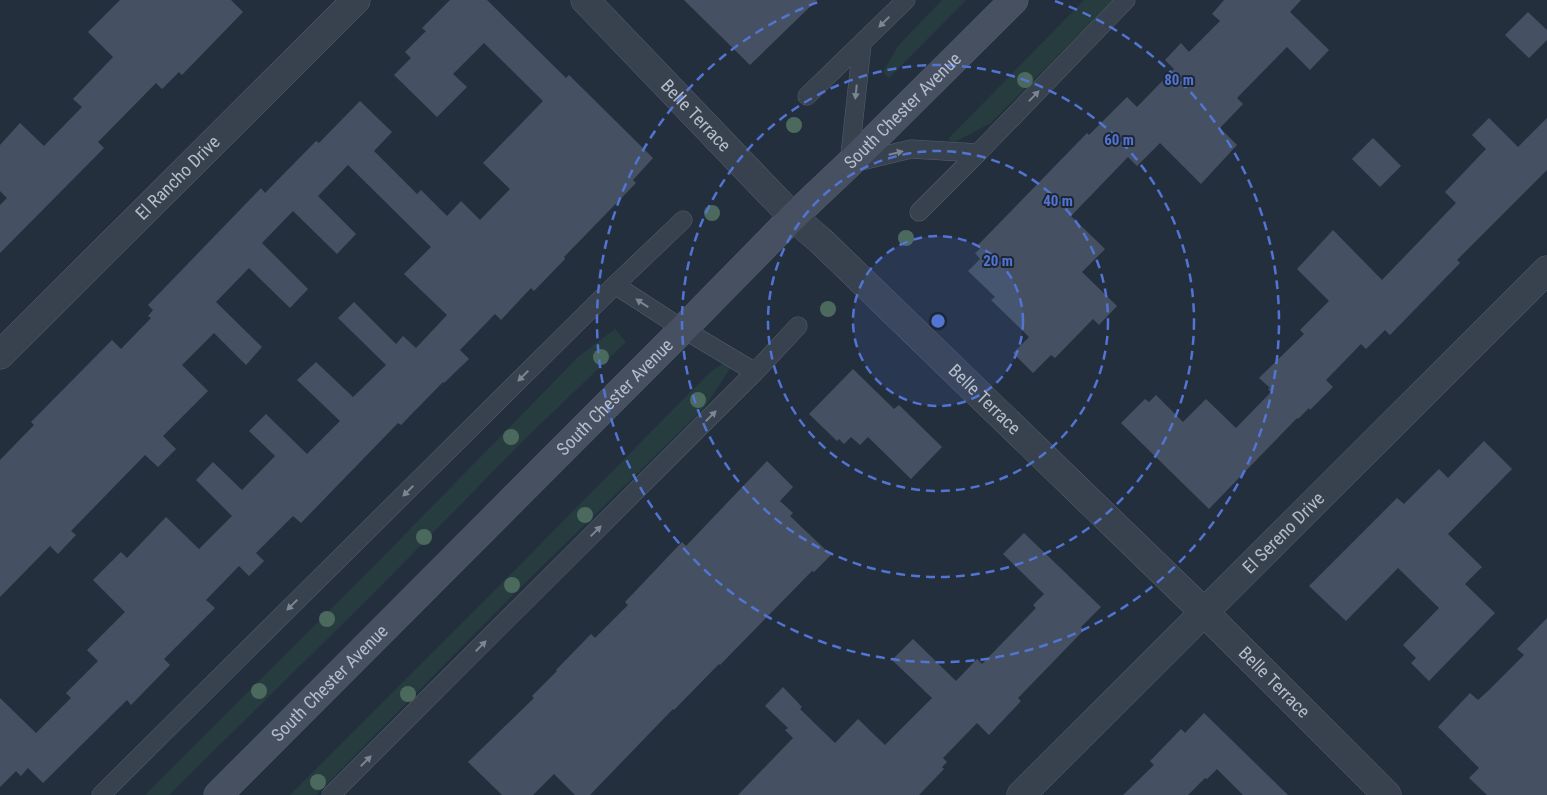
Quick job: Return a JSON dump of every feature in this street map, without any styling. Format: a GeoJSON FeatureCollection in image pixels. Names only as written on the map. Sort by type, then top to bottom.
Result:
{"type":"FeatureCollection","features":[{"type":"Feature","properties":{"kind":"main road","name":"South Chester Avenue"},"geometry":{"type":"LineString","coordinates":[[218,795],[793,217],[1014,0]]}},
{"type":"Feature","properties":{"kind":"street","name":"El Rancho Drive"},"geometry":{"type":"LineString","coordinates":[[0,355],[356,0]]}},
{"type":"Feature","properties":{"kind":"street","name":"Belle Terrace"},"geometry":{"type":"LineString","coordinates":[[585,0],[793,217],[821,241],[1204,612],[1387,795]]}},
{"type":"Feature","properties":{"kind":"street","name":"El Sereno Drive"},"geometry":{"type":"LineString","coordinates":[[1021,795],[1547,270]]}},
{"type":"Feature","properties":{"kind":"lane"},"geometry":{"type":"LineString","coordinates":[[807,96],[906,0]]}},
{"type":"Feature","properties":{"kind":"lane"},"geometry":{"type":"LineString","coordinates":[[919,212],[1126,0]]}},
{"type":"Feature","properties":{"kind":"lane"},"geometry":{"type":"LineString","coordinates":[[862,44],[849,164],[911,149],[978,153]]}},
{"type":"Feature","properties":{"kind":"lane"},"geometry":{"type":"LineString","coordinates":[[101,795],[615,285],[683,220]]}},
{"type":"Feature","properties":{"kind":"lane"},"geometry":{"type":"LineString","coordinates":[[615,285],[755,372]]}},
{"type":"Feature","properties":{"kind":"lane"},"geometry":{"type":"LineString","coordinates":[[331,795],[755,372],[798,326]]}},
{"type":"Feature","properties":{"kind":"green space"},"geometry":{"type":"Polygon","coordinates":[[[942,0],[966,0],[889,78],[883,72],[898,46],[942,0]]]}},
{"type":"Feature","properties":{"kind":"green space"},"geometry":{"type":"Polygon","coordinates":[[[1084,0],[1113,0],[991,123],[953,143],[948,139],[1084,0]]]}},
{"type":"Feature","properties":{"kind":"green space"},"geometry":{"type":"Polygon","coordinates":[[[615,329],[626,342],[524,440],[378,589],[169,795],[145,795],[370,570],[579,356],[615,329]]]}},
{"type":"Feature","properties":{"kind":"green space"},"geometry":{"type":"Polygon","coordinates":[[[730,360],[733,364],[705,407],[507,601],[316,795],[290,795],[711,371],[730,360]]]}},
{"type":"Feature","properties":{"kind":"building"},"geometry":{"type":"Polygon","coordinates":[[[120,0],[231,0],[243,12],[182,75],[179,72],[162,89],[156,83],[98,142],[104,148],[0,253],[0,205],[7,198],[0,191],[0,145],[20,123],[44,146],[82,107],[73,99],[113,57],[88,32],[120,0]]]}},
{"type":"Feature","properties":{"kind":"building"},"geometry":{"type":"Polygon","coordinates":[[[450,0],[487,0],[566,78],[569,75],[653,158],[633,180],[636,183],[564,257],[565,259],[534,291],[531,288],[501,320],[495,314],[460,350],[469,359],[443,382],[401,425],[398,423],[301,523],[293,516],[256,553],[264,561],[249,576],[239,566],[206,600],[215,608],[164,659],[170,665],[131,705],[127,700],[43,783],[28,768],[21,776],[16,771],[0,787],[0,698],[36,733],[71,698],[66,693],[98,661],[87,650],[125,612],[93,580],[121,552],[127,558],[166,517],[199,549],[232,516],[196,480],[213,462],[242,490],[275,456],[249,431],[266,414],[307,454],[340,421],[297,380],[316,362],[353,397],[386,365],[338,318],[354,302],[396,344],[403,336],[416,348],[447,315],[404,274],[431,247],[348,165],[318,196],[356,234],[337,254],[293,211],[262,243],[308,289],[290,308],[249,268],[216,302],[262,347],[246,365],[214,333],[182,365],[208,391],[163,436],[176,449],[158,467],[145,455],[71,531],[76,535],[58,554],[50,546],[0,597],[0,460],[34,425],[31,422],[112,340],[121,349],[151,318],[148,316],[153,310],[148,305],[261,188],[265,193],[316,141],[319,143],[360,101],[392,132],[374,151],[417,194],[421,190],[447,216],[461,201],[480,220],[510,189],[483,163],[543,101],[484,43],[453,74],[467,87],[437,117],[394,75],[411,58],[405,52],[426,31],[422,28],[450,0]]]}},
{"type":"Feature","properties":{"kind":"building"},"geometry":{"type":"Polygon","coordinates":[[[684,0],[817,0],[750,65],[684,0]]]}},
{"type":"Feature","properties":{"kind":"building"},"geometry":{"type":"Polygon","coordinates":[[[1224,0],[1301,0],[1290,12],[1329,50],[1310,70],[1287,47],[1237,98],[1243,104],[1220,128],[1237,145],[1201,184],[1160,143],[1137,166],[1128,157],[1071,216],[1105,249],[1082,272],[1117,306],[1099,325],[1093,319],[1055,358],[1051,355],[1033,373],[1013,353],[1029,337],[991,300],[995,297],[968,271],[980,259],[975,253],[980,249],[977,246],[1087,133],[1089,135],[1127,97],[1137,107],[1174,69],[1165,60],[1181,43],[1189,52],[1220,21],[1212,14],[1224,0]]]}},
{"type":"Feature","properties":{"kind":"building"},"geometry":{"type":"Polygon","coordinates":[[[1528,12],[1547,30],[1547,40],[1529,58],[1505,35],[1528,12]]]}},
{"type":"Feature","properties":{"kind":"building"},"geometry":{"type":"Polygon","coordinates":[[[1489,118],[1518,147],[1547,118],[1547,170],[1457,260],[1460,263],[1390,335],[1385,330],[1366,349],[1361,344],[1326,380],[1333,387],[1310,410],[1309,408],[1297,418],[1209,509],[1121,423],[1145,399],[1149,402],[1156,395],[1183,422],[1206,399],[1236,428],[1271,392],[1268,389],[1270,388],[1259,378],[1304,334],[1300,330],[1329,301],[1297,269],[1333,230],[1382,280],[1456,203],[1445,192],[1486,149],[1472,135],[1489,118]]]}},
{"type":"Feature","properties":{"kind":"building"},"geometry":{"type":"Polygon","coordinates":[[[1373,138],[1401,166],[1380,187],[1352,159],[1373,138]]]}},
{"type":"Feature","properties":{"kind":"building"},"geometry":{"type":"Polygon","coordinates":[[[853,369],[894,409],[899,405],[942,447],[911,479],[868,437],[860,445],[851,437],[844,444],[839,439],[837,441],[809,414],[853,369]]]}},
{"type":"Feature","properties":{"kind":"building"},"geometry":{"type":"Polygon","coordinates":[[[1484,441],[1512,469],[1448,534],[1482,567],[1465,584],[1495,613],[1429,681],[1411,663],[1416,658],[1403,645],[1439,608],[1398,568],[1346,621],[1309,586],[1397,498],[1404,504],[1439,469],[1448,478],[1484,441]]]}},
{"type":"Feature","properties":{"kind":"building"},"geometry":{"type":"Polygon","coordinates":[[[767,461],[793,487],[780,501],[793,513],[790,516],[831,555],[814,572],[812,571],[720,665],[673,709],[590,795],[575,795],[554,774],[533,795],[502,795],[468,762],[534,698],[532,696],[591,634],[595,638],[628,605],[625,602],[682,542],[686,546],[767,461]]]}},
{"type":"Feature","properties":{"kind":"building"},"geometry":{"type":"Polygon","coordinates":[[[1024,533],[1101,607],[1081,627],[1084,630],[1018,698],[1021,701],[989,735],[977,723],[943,758],[947,762],[942,767],[944,769],[919,795],[738,795],[793,738],[785,730],[788,728],[765,706],[783,687],[802,707],[800,709],[835,743],[858,719],[885,745],[932,698],[892,660],[913,639],[956,681],[977,659],[982,664],[1036,608],[1033,605],[1044,594],[1003,554],[1024,533]]]}},
{"type":"Feature","properties":{"kind":"building"},"geometry":{"type":"Polygon","coordinates":[[[1547,618],[1547,795],[1487,795],[1469,778],[1479,768],[1438,727],[1470,693],[1478,700],[1524,655],[1517,649],[1547,618]]]}},
{"type":"Feature","properties":{"kind":"building"},"geometry":{"type":"Polygon","coordinates":[[[1204,713],[1288,795],[1243,795],[1217,769],[1188,795],[1123,795],[1154,765],[1150,761],[1181,729],[1185,733],[1204,713]]]}}]}
